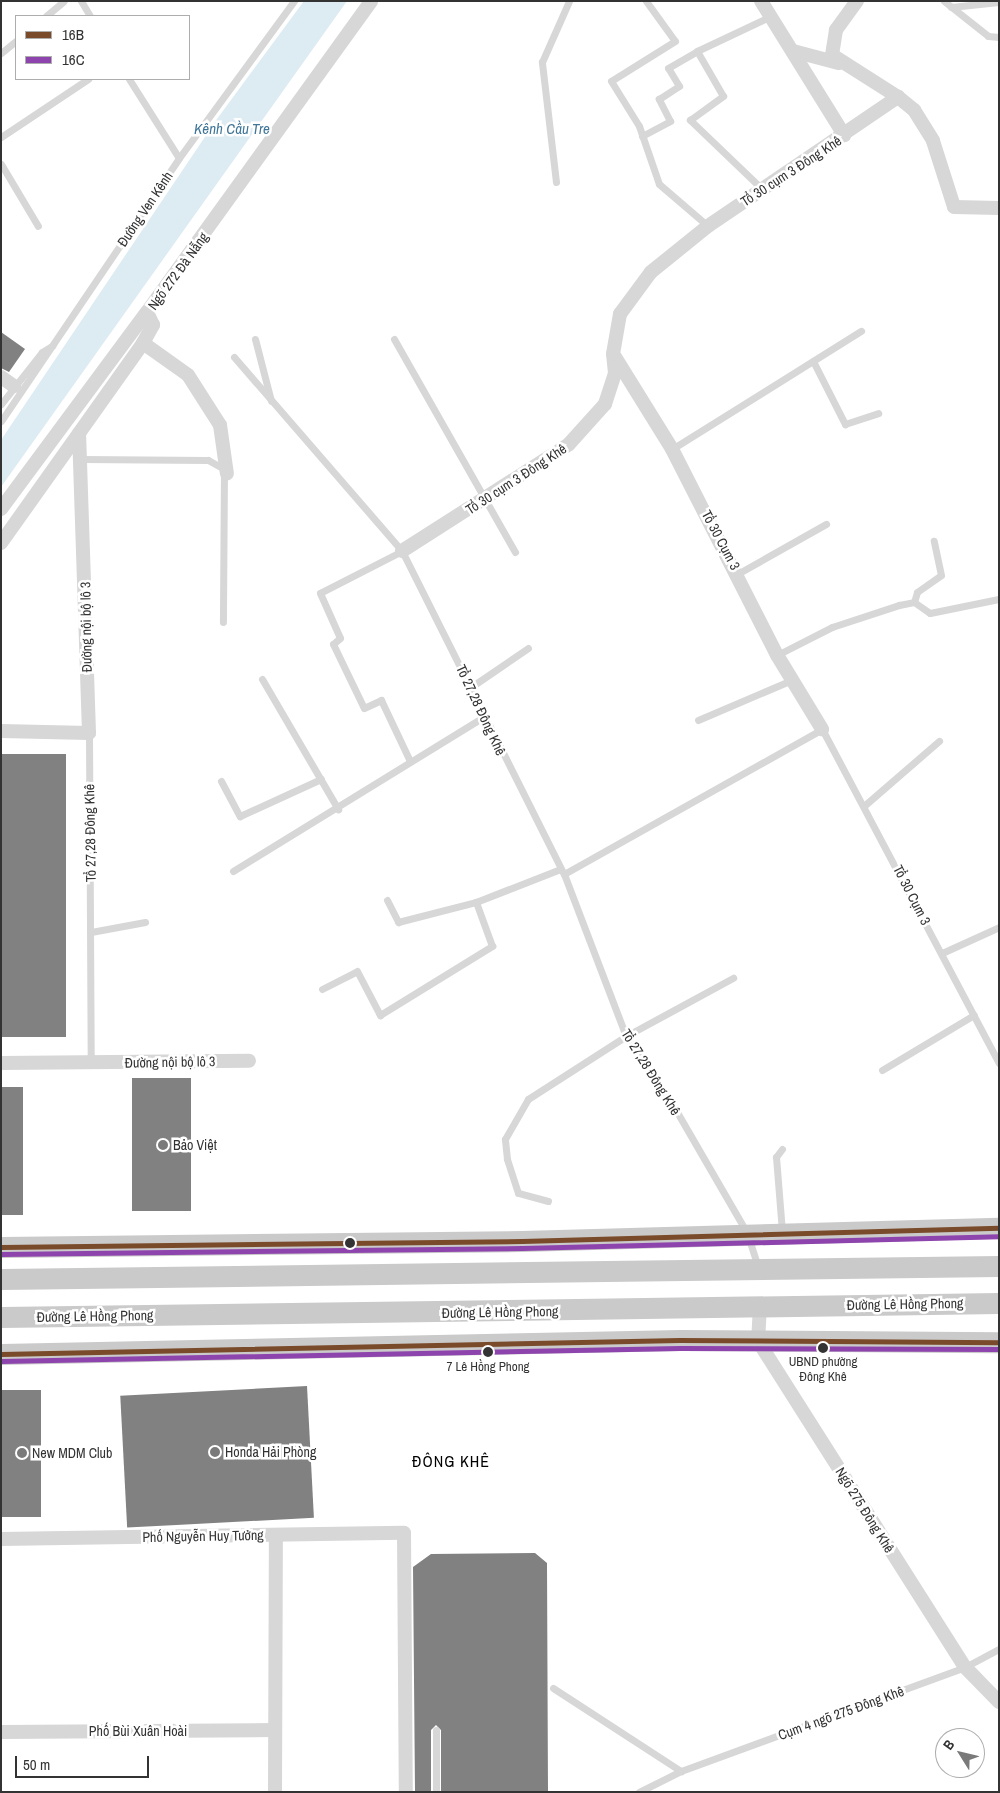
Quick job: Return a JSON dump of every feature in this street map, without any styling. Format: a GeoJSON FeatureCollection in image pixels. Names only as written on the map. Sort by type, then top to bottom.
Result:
{"type":"FeatureCollection","features":[{"type":"Feature","properties":{"kind":"main road"},"geometry":{"type":"LineString","coordinates":[[1,1247],[522,1241],[782,1231],[999,1228]]}},
{"type":"Feature","properties":{"kind":"main road"},"geometry":{"type":"LineString","coordinates":[[1,1279],[999,1266]]}},
{"type":"Feature","properties":{"kind":"main road","name":"Đường Lê Hồng Phong"},"geometry":{"type":"LineString","coordinates":[[1,1317],[999,1303]]}},
{"type":"Feature","properties":{"kind":"main road"},"geometry":{"type":"LineString","coordinates":[[1,1354],[758,1342],[999,1342]]}},
{"type":"Feature","properties":{"kind":"street","name":"Ngõ 272 Đà Nẵng"},"geometry":{"type":"LineString","coordinates":[[1,543],[143,343],[153,325],[146,312],[372,1]]}},
{"type":"Feature","properties":{"kind":"street"},"geometry":{"type":"LineString","coordinates":[[761,1],[844,135]]}},
{"type":"Feature","properties":{"kind":"street"},"geometry":{"type":"LineString","coordinates":[[838,63],[830,45],[857,1]]}},
{"type":"Feature","properties":{"kind":"street"},"geometry":{"type":"LineString","coordinates":[[793,51],[838,63],[898,97],[914,110],[933,141],[954,207],[999,208]]}},
{"type":"Feature","properties":{"kind":"street","name":"Tổ 30 cụm 3 Đông Khê"},"geometry":{"type":"LineString","coordinates":[[402,551],[486,500],[569,444],[605,404],[615,373],[613,354],[620,314],[651,272],[708,226],[898,97]]}},
{"type":"Feature","properties":{"kind":"street"},"geometry":{"type":"LineString","coordinates":[[1,509],[146,312]]}},
{"type":"Feature","properties":{"kind":"street"},"geometry":{"type":"LineString","coordinates":[[143,343],[188,375],[220,425],[227,474]]}},
{"type":"Feature","properties":{"kind":"street","name":"Tổ 30 Cụm 3"},"geometry":{"type":"LineString","coordinates":[[613,354],[672,449],[739,573],[777,655],[822,729]]}},
{"type":"Feature","properties":{"kind":"street"},"geometry":{"type":"LineString","coordinates":[[1,377],[14,386]]}},
{"type":"Feature","properties":{"kind":"street","name":"Đường nội bộ lô 3"},"geometry":{"type":"LineString","coordinates":[[79,433],[82,459],[89,733]]}},
{"type":"Feature","properties":{"kind":"street"},"geometry":{"type":"LineString","coordinates":[[1,731],[89,733]]}},
{"type":"Feature","properties":{"kind":"street","name":"Đường nội bộ lô 3"},"geometry":{"type":"LineString","coordinates":[[1,1063],[249,1061]]}},
{"type":"Feature","properties":{"kind":"street"},"geometry":{"type":"LineString","coordinates":[[758,1342],[760,1305]]}},
{"type":"Feature","properties":{"kind":"street","name":"Ngõ 275 Đông Khê"},"geometry":{"type":"LineString","coordinates":[[758,1342],[965,1667],[999,1702]]}},
{"type":"Feature","properties":{"kind":"street","name":"Phố Nguyễn Huy Tưởng"},"geometry":{"type":"LineString","coordinates":[[1,1539],[404,1532],[406,1792]]}},
{"type":"Feature","properties":{"kind":"street"},"geometry":{"type":"LineString","coordinates":[[275,1792],[276,1534]]}},
{"type":"Feature","properties":{"kind":"street","name":"Phố Bùi Xuân Hoài"},"geometry":{"type":"LineString","coordinates":[[1,1732],[275,1730]]}},
{"type":"Feature","properties":{"kind":"lane"},"geometry":{"type":"LineString","coordinates":[[47,15],[64,1]]}},
{"type":"Feature","properties":{"kind":"lane"},"geometry":{"type":"LineString","coordinates":[[81,1],[89,15]]}},
{"type":"Feature","properties":{"kind":"lane","name":"Đường Ven Kênh"},"geometry":{"type":"LineString","coordinates":[[1,421],[180,158],[294,1]]}},
{"type":"Feature","properties":{"kind":"lane"},"geometry":{"type":"LineString","coordinates":[[556,182],[542,62],[569,1]]}},
{"type":"Feature","properties":{"kind":"lane"},"geometry":{"type":"LineString","coordinates":[[646,1],[675,41],[611,80],[642,136],[659,184],[708,226]]}},
{"type":"Feature","properties":{"kind":"lane"},"geometry":{"type":"LineString","coordinates":[[944,1],[988,36],[999,37]]}},
{"type":"Feature","properties":{"kind":"lane"},"geometry":{"type":"LineString","coordinates":[[951,6],[999,2]]}},
{"type":"Feature","properties":{"kind":"lane"},"geometry":{"type":"LineString","coordinates":[[642,136],[670,121],[659,98],[679,86],[668,68],[698,50],[771,16]]}},
{"type":"Feature","properties":{"kind":"lane"},"geometry":{"type":"LineString","coordinates":[[1,53],[15,42]]}},
{"type":"Feature","properties":{"kind":"lane"},"geometry":{"type":"LineString","coordinates":[[698,50],[723,96],[690,120],[762,189]]}},
{"type":"Feature","properties":{"kind":"lane"},"geometry":{"type":"LineString","coordinates":[[1,137],[86,80]]}},
{"type":"Feature","properties":{"kind":"lane"},"geometry":{"type":"LineString","coordinates":[[130,80],[180,158]]}},
{"type":"Feature","properties":{"kind":"lane"},"geometry":{"type":"LineString","coordinates":[[1,164],[38,226]]}},
{"type":"Feature","properties":{"kind":"lane"},"geometry":{"type":"LineString","coordinates":[[672,449],[861,331]]}},
{"type":"Feature","properties":{"kind":"lane"},"geometry":{"type":"LineString","coordinates":[[254,339],[272,404]]}},
{"type":"Feature","properties":{"kind":"lane"},"geometry":{"type":"LineString","coordinates":[[394,339],[515,552]]}},
{"type":"Feature","properties":{"kind":"lane"},"geometry":{"type":"LineString","coordinates":[[1,404],[42,352],[52,346]]}},
{"type":"Feature","properties":{"kind":"lane"},"geometry":{"type":"LineString","coordinates":[[234,357],[272,404],[376,516],[402,551],[320,593],[340,638],[333,644],[364,708],[381,700],[410,761]]}},
{"type":"Feature","properties":{"kind":"lane"},"geometry":{"type":"LineString","coordinates":[[813,361],[844,424],[878,413]]}},
{"type":"Feature","properties":{"kind":"lane"},"geometry":{"type":"LineString","coordinates":[[82,459],[208,460],[227,474],[223,622]]}},
{"type":"Feature","properties":{"kind":"lane"},"geometry":{"type":"LineString","coordinates":[[739,573],[826,524]]}},
{"type":"Feature","properties":{"kind":"lane"},"geometry":{"type":"LineString","coordinates":[[914,602],[917,592],[940,575],[934,541]]}},
{"type":"Feature","properties":{"kind":"lane","name":"Tổ 27,28 Đông Khê"},"geometry":{"type":"LineString","coordinates":[[402,551],[562,871],[626,1036],[670,1100],[748,1233],[758,1268]]}},
{"type":"Feature","properties":{"kind":"lane"},"geometry":{"type":"LineString","coordinates":[[914,602],[930,613],[999,599]]}},
{"type":"Feature","properties":{"kind":"lane"},"geometry":{"type":"LineString","coordinates":[[777,655],[832,627],[914,602]]}},
{"type":"Feature","properties":{"kind":"lane"},"geometry":{"type":"LineString","coordinates":[[471,686],[528,648]]}},
{"type":"Feature","properties":{"kind":"lane"},"geometry":{"type":"LineString","coordinates":[[262,679],[338,809]]}},
{"type":"Feature","properties":{"kind":"lane"},"geometry":{"type":"LineString","coordinates":[[698,720],[792,680]]}},
{"type":"Feature","properties":{"kind":"lane"},"geometry":{"type":"LineString","coordinates":[[233,872],[338,809],[410,761],[484,718]]}},
{"type":"Feature","properties":{"kind":"lane"},"geometry":{"type":"LineString","coordinates":[[387,900],[398,922],[476,902],[562,871],[822,729]]}},
{"type":"Feature","properties":{"kind":"lane","name":"Tổ 30 Cụm 3"},"geometry":{"type":"LineString","coordinates":[[822,729],[865,805],[999,1063]]}},
{"type":"Feature","properties":{"kind":"lane","name":"Tổ 27,28 Đông Khê"},"geometry":{"type":"LineString","coordinates":[[89,733],[91,932]]}},
{"type":"Feature","properties":{"kind":"lane"},"geometry":{"type":"LineString","coordinates":[[865,805],[940,741]]}},
{"type":"Feature","properties":{"kind":"lane"},"geometry":{"type":"LineString","coordinates":[[221,781],[240,816],[321,779]]}},
{"type":"Feature","properties":{"kind":"lane"},"geometry":{"type":"LineString","coordinates":[[322,989],[357,971],[380,1015],[492,946],[476,902]]}},
{"type":"Feature","properties":{"kind":"lane"},"geometry":{"type":"LineString","coordinates":[[91,1063],[91,932],[145,922]]}},
{"type":"Feature","properties":{"kind":"lane"},"geometry":{"type":"LineString","coordinates":[[942,953],[999,928]]}},
{"type":"Feature","properties":{"kind":"lane"},"geometry":{"type":"LineString","coordinates":[[548,1201],[518,1193],[507,1159],[508,1133],[528,1099],[626,1036],[733,978]]}},
{"type":"Feature","properties":{"kind":"lane"},"geometry":{"type":"LineString","coordinates":[[882,1070],[974,1015]]}},
{"type":"Feature","properties":{"kind":"lane"},"geometry":{"type":"LineString","coordinates":[[782,1149],[776,1157],[782,1231]]}},
{"type":"Feature","properties":{"kind":"lane","name":"Cụm 4 ngõ 275 Đông Khê"},"geometry":{"type":"LineString","coordinates":[[639,1792],[681,1771],[965,1667],[999,1649]]}},
{"type":"Feature","properties":{"kind":"lane"},"geometry":{"type":"LineString","coordinates":[[553,1688],[681,1771]]}},
{"type":"Feature","properties":{"kind":"lane"},"geometry":{"type":"LineString","coordinates":[[436,1730],[436,1792]]}},
{"type":"Feature","properties":{"kind":"water","name":"Kênh Cầu Tre"},"geometry":{"type":"Polygon","coordinates":[[[304,1],[347,1],[1,487],[1,440],[217,119],[304,1]]]}},
{"type":"Feature","properties":{"kind":"building"},"geometry":{"type":"Polygon","coordinates":[[[1,332],[25,349],[9,372],[1,368],[1,332]]]}},
{"type":"Feature","properties":{"kind":"building"},"geometry":{"type":"Polygon","coordinates":[[[1,754],[66,754],[66,1037],[1,1037],[1,754]]]}},
{"type":"Feature","properties":{"kind":"building","name":"Bảo Việt"},"geometry":{"type":"Polygon","coordinates":[[[132,1078],[191,1078],[191,1211],[132,1211],[132,1078]]]}},
{"type":"Feature","properties":{"kind":"building"},"geometry":{"type":"Polygon","coordinates":[[[1,1087],[23,1087],[23,1215],[1,1215],[1,1087]]]}},
{"type":"Feature","properties":{"kind":"building","name":"Honda Hải Phòng"},"geometry":{"type":"Polygon","coordinates":[[[307,1386],[314,1518],[127,1528],[120,1396],[307,1386]]]}},
{"type":"Feature","properties":{"kind":"building","name":"New MDM Club"},"geometry":{"type":"Polygon","coordinates":[[[1,1390],[41,1390],[41,1517],[1,1517],[1,1390]]]}},
{"type":"Feature","properties":{"kind":"building"},"geometry":{"type":"Polygon","coordinates":[[[535,1553],[547,1563],[548,1792],[441,1792],[441,1730],[436,1725],[431,1730],[431,1792],[415,1792],[413,1567],[431,1554],[535,1553]]]}},
{"type":"Feature","properties":{"kind":"transit line","name":"16B"},"geometry":{"type":"LineString","coordinates":[[1,1247],[522,1241],[999,1228]]}},
{"type":"Feature","properties":{"kind":"transit line","name":"16C"},"geometry":{"type":"LineString","coordinates":[[1,1254],[522,1248],[999,1236]]}},
{"type":"Feature","properties":{"kind":"transit line","name":"16B"},"geometry":{"type":"LineString","coordinates":[[1,1354],[680,1340],[999,1342]]}},
{"type":"Feature","properties":{"kind":"transit line","name":"16C"},"geometry":{"type":"LineString","coordinates":[[1,1361],[680,1348],[999,1349]]}},
{"type":"Feature","properties":{"kind":"place","name":"Bảo Việt"},"geometry":{"type":"Point","coordinates":[163,1145]}},
{"type":"Feature","properties":{"kind":"place","name":"UBND phường Đông Khê"},"geometry":{"type":"Point","coordinates":[823,1348]}},
{"type":"Feature","properties":{"kind":"place","name":"7 Lê Hồng Phong"},"geometry":{"type":"Point","coordinates":[488,1352]}},
{"type":"Feature","properties":{"kind":"place","name":"Honda Hải Phòng"},"geometry":{"type":"Point","coordinates":[215,1452]}},
{"type":"Feature","properties":{"kind":"place","name":"New MDM Club"},"geometry":{"type":"Point","coordinates":[22,1453]}},
{"type":"Feature","properties":{"kind":"district","name":"ĐÔNG KHÊ"},"geometry":{"type":"Point","coordinates":[451,1461]}}]}
